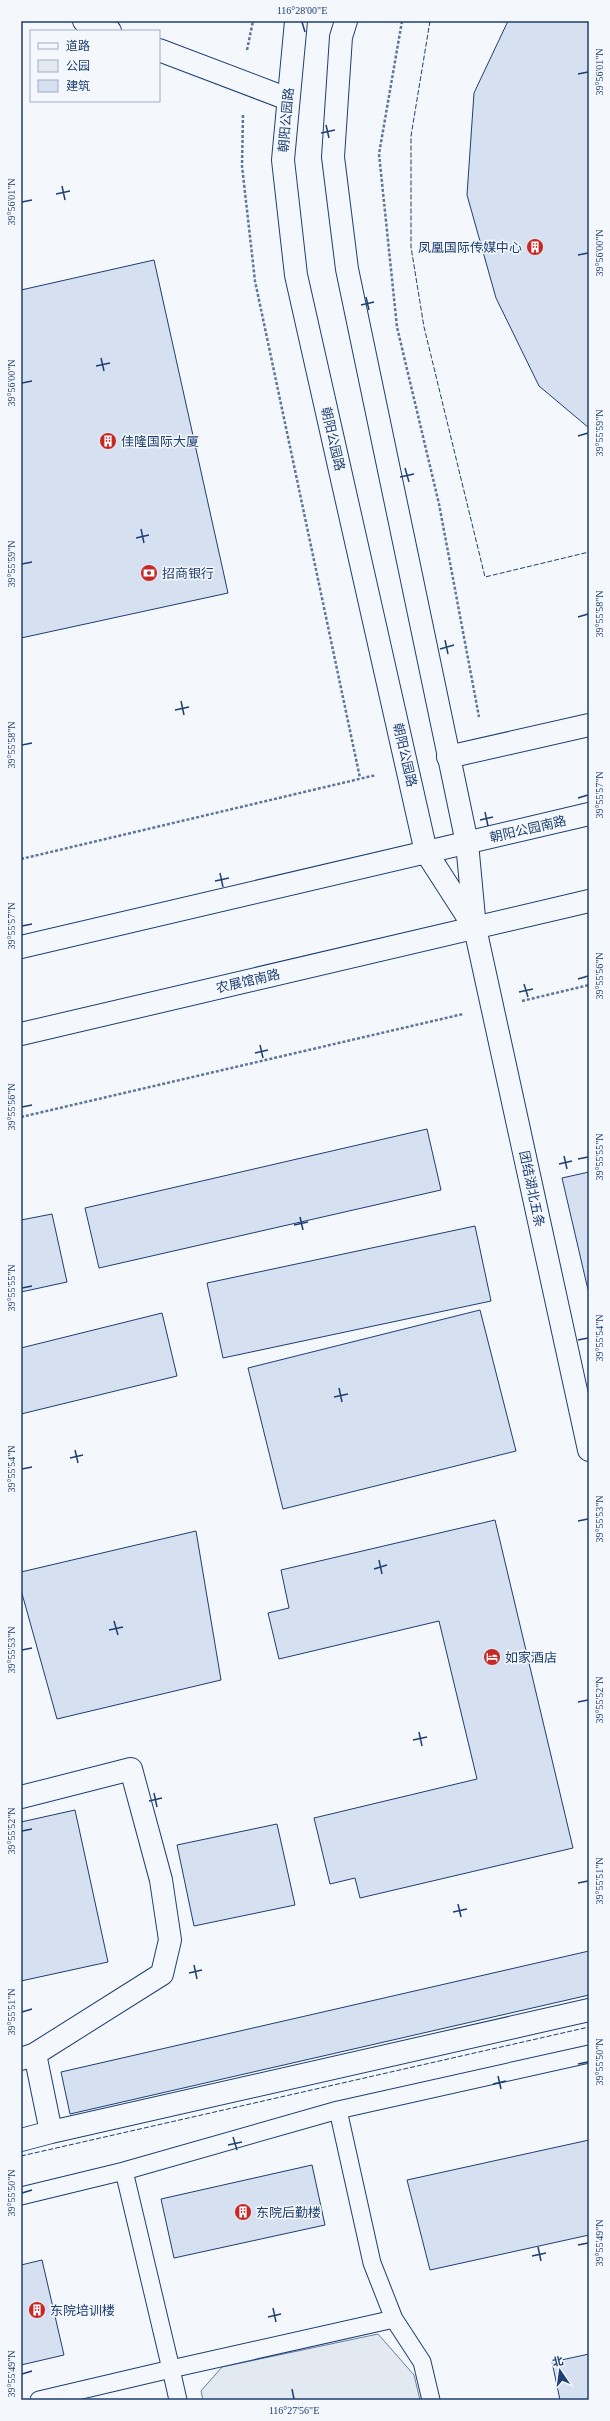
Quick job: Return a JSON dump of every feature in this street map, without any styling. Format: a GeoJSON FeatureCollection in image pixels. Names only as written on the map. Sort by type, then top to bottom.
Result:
{"type":"FeatureCollection","features":[{"type":"Feature","properties":{"kind":"main road"},"geometry":{"type":"LineString","coordinates":[[84,21],[107,30]]}},
{"type":"Feature","properties":{"kind":"main road","name":"朝阳公园路"},"geometry":{"type":"LineString","coordinates":[[296,21],[283,160],[296,274],[426,852]]}},
{"type":"Feature","properties":{"kind":"main road"},"geometry":{"type":"LineString","coordinates":[[346,21],[341,37],[333,157],[347,269],[467,843],[475,928]]}},
{"type":"Feature","properties":{"kind":"main road"},"geometry":{"type":"LineString","coordinates":[[160,50],[288,99]]}},
{"type":"Feature","properties":{"kind":"main road"},"geometry":{"type":"LineString","coordinates":[[448,757],[589,725]]}},
{"type":"Feature","properties":{"kind":"main road","name":"朝阳公园南路"},"geometry":{"type":"LineString","coordinates":[[426,852],[589,814]]}},
{"type":"Feature","properties":{"kind":"main road"},"geometry":{"type":"LineString","coordinates":[[21,947],[426,852],[475,928]]}},
{"type":"Feature","properties":{"kind":"main road"},"geometry":{"type":"LineString","coordinates":[[475,928],[589,901]]}},
{"type":"Feature","properties":{"kind":"main road","name":"团结湖北五条"},"geometry":{"type":"LineString","coordinates":[[475,928],[589,1450]]}},
{"type":"Feature","properties":{"kind":"main road","name":"农展馆南路"},"geometry":{"type":"LineString","coordinates":[[21,1034],[475,928]]}},
{"type":"Feature","properties":{"kind":"main road"},"geometry":{"type":"LineString","coordinates":[[21,1797],[131,1769],[161,1880],[170,1940],[162,1974],[28,2056],[51,2132]]}},
{"type":"Feature","properties":{"kind":"main road"},"geometry":{"type":"LineString","coordinates":[[21,2140],[589,2010]]}},
{"type":"Feature","properties":{"kind":"lane"},"geometry":{"type":"LineString","coordinates":[[21,2196],[124,2171],[338,2110],[589,2054]]}},
{"type":"Feature","properties":{"kind":"lane"},"geometry":{"type":"LineString","coordinates":[[338,2110],[372,2263],[394,2319],[422,2362],[430,2400]]}},
{"type":"Feature","properties":{"kind":"lane"},"geometry":{"type":"LineString","coordinates":[[124,2171],[178,2400]]}},
{"type":"Feature","properties":{"kind":"lane"},"geometry":{"type":"LineString","coordinates":[[39,2400],[394,2319]]}},
{"type":"Feature","properties":{"kind":"path"},"geometry":{"type":"LineString","coordinates":[[253,21],[244,82],[242,166],[255,281],[360,778]]}},
{"type":"Feature","properties":{"kind":"path"},"geometry":{"type":"LineString","coordinates":[[402,21],[379,154],[398,327],[439,504],[486,749]]}},
{"type":"Feature","properties":{"kind":"path"},"geometry":{"type":"LineString","coordinates":[[21,859],[408,767]]}},
{"type":"Feature","properties":{"kind":"path"},"geometry":{"type":"LineString","coordinates":[[21,1117],[589,985]]}},
{"type":"Feature","properties":{"kind":"green space"},"geometry":{"type":"Polygon","coordinates":[[[378,2334],[414,2375],[420,2400],[203,2400],[201,2391],[222,2367],[378,2334]]]}},
{"type":"Feature","properties":{"kind":"building","name":"凤凰国际传媒中心"},"geometry":{"type":"Polygon","coordinates":[[[508,21],[589,21],[589,428],[539,386],[496,298],[467,195],[474,93],[508,21]]]}},
{"type":"Feature","properties":{"kind":"building","name":"佳隆国际大厦"},"geometry":{"type":"Polygon","coordinates":[[[154,260],[228,593],[21,638],[21,290],[154,260]]]}},
{"type":"Feature","properties":{"kind":"building"},"geometry":{"type":"Polygon","coordinates":[[[427,1129],[441,1190],[99,1268],[85,1208],[427,1129]]]}},
{"type":"Feature","properties":{"kind":"building"},"geometry":{"type":"Polygon","coordinates":[[[589,1172],[589,1294],[562,1178],[589,1172]]]}},
{"type":"Feature","properties":{"kind":"building"},"geometry":{"type":"Polygon","coordinates":[[[52,1214],[67,1282],[21,1292],[21,1220],[52,1214]]]}},
{"type":"Feature","properties":{"kind":"building"},"geometry":{"type":"Polygon","coordinates":[[[475,1226],[491,1301],[223,1358],[207,1283],[475,1226]]]}},
{"type":"Feature","properties":{"kind":"building"},"geometry":{"type":"Polygon","coordinates":[[[480,1310],[516,1451],[283,1509],[248,1368],[480,1310]]]}},
{"type":"Feature","properties":{"kind":"building"},"geometry":{"type":"Polygon","coordinates":[[[162,1313],[177,1376],[21,1414],[21,1348],[162,1313]]]}},
{"type":"Feature","properties":{"kind":"building"},"geometry":{"type":"Polygon","coordinates":[[[495,1520],[573,1848],[360,1898],[355,1878],[330,1884],[314,1818],[477,1779],[439,1621],[279,1659],[268,1613],[289,1608],[281,1570],[495,1520]]]}},
{"type":"Feature","properties":{"kind":"building"},"geometry":{"type":"Polygon","coordinates":[[[196,1531],[221,1680],[57,1719],[21,1590],[21,1572],[196,1531]]]}},
{"type":"Feature","properties":{"kind":"building"},"geometry":{"type":"Polygon","coordinates":[[[75,1810],[108,1962],[21,1981],[21,1822],[75,1810]]]}},
{"type":"Feature","properties":{"kind":"building"},"geometry":{"type":"Polygon","coordinates":[[[277,1824],[295,1905],[194,1926],[177,1845],[277,1824]]]}},
{"type":"Feature","properties":{"kind":"building"},"geometry":{"type":"Polygon","coordinates":[[[589,1951],[589,1995],[70,2114],[61,2072],[589,1951]]]}},
{"type":"Feature","properties":{"kind":"building"},"geometry":{"type":"Polygon","coordinates":[[[589,2140],[589,2235],[430,2270],[407,2180],[589,2140]]]}},
{"type":"Feature","properties":{"kind":"building","name":"东院后勤楼"},"geometry":{"type":"Polygon","coordinates":[[[312,2165],[325,2225],[174,2258],[161,2199],[312,2165]]]}},
{"type":"Feature","properties":{"kind":"building","name":"东院培训楼"},"geometry":{"type":"Polygon","coordinates":[[[42,2260],[64,2355],[21,2365],[21,2265],[42,2260]]]}},
{"type":"Feature","properties":{"kind":"building"},"geometry":{"type":"Polygon","coordinates":[[[589,2354],[589,2400],[560,2400],[552,2362],[589,2354]]]}},
{"type":"Feature","properties":{"kind":"fence"},"geometry":{"type":"LineString","coordinates":[[430,21],[411,136],[411,247],[424,327],[485,577],[589,552]]}},
{"type":"Feature","properties":{"kind":"fence"},"geometry":{"type":"LineString","coordinates":[[21,2156],[589,2027]]}},
{"type":"Feature","properties":{"kind":"place","name":"凤凰国际传媒中心"},"geometry":{"type":"Point","coordinates":[535,247]}},
{"type":"Feature","properties":{"kind":"place","name":"佳隆国际大厦"},"geometry":{"type":"Point","coordinates":[108,441]}},
{"type":"Feature","properties":{"kind":"place","name":"招商银行"},"geometry":{"type":"Point","coordinates":[149,573]}},
{"type":"Feature","properties":{"kind":"place","name":"如家酒店"},"geometry":{"type":"Point","coordinates":[492,1657]}},
{"type":"Feature","properties":{"kind":"place","name":"东院后勤楼"},"geometry":{"type":"Point","coordinates":[243,2212]}},
{"type":"Feature","properties":{"kind":"place","name":"东院培训楼"},"geometry":{"type":"Point","coordinates":[37,2310]}}]}
